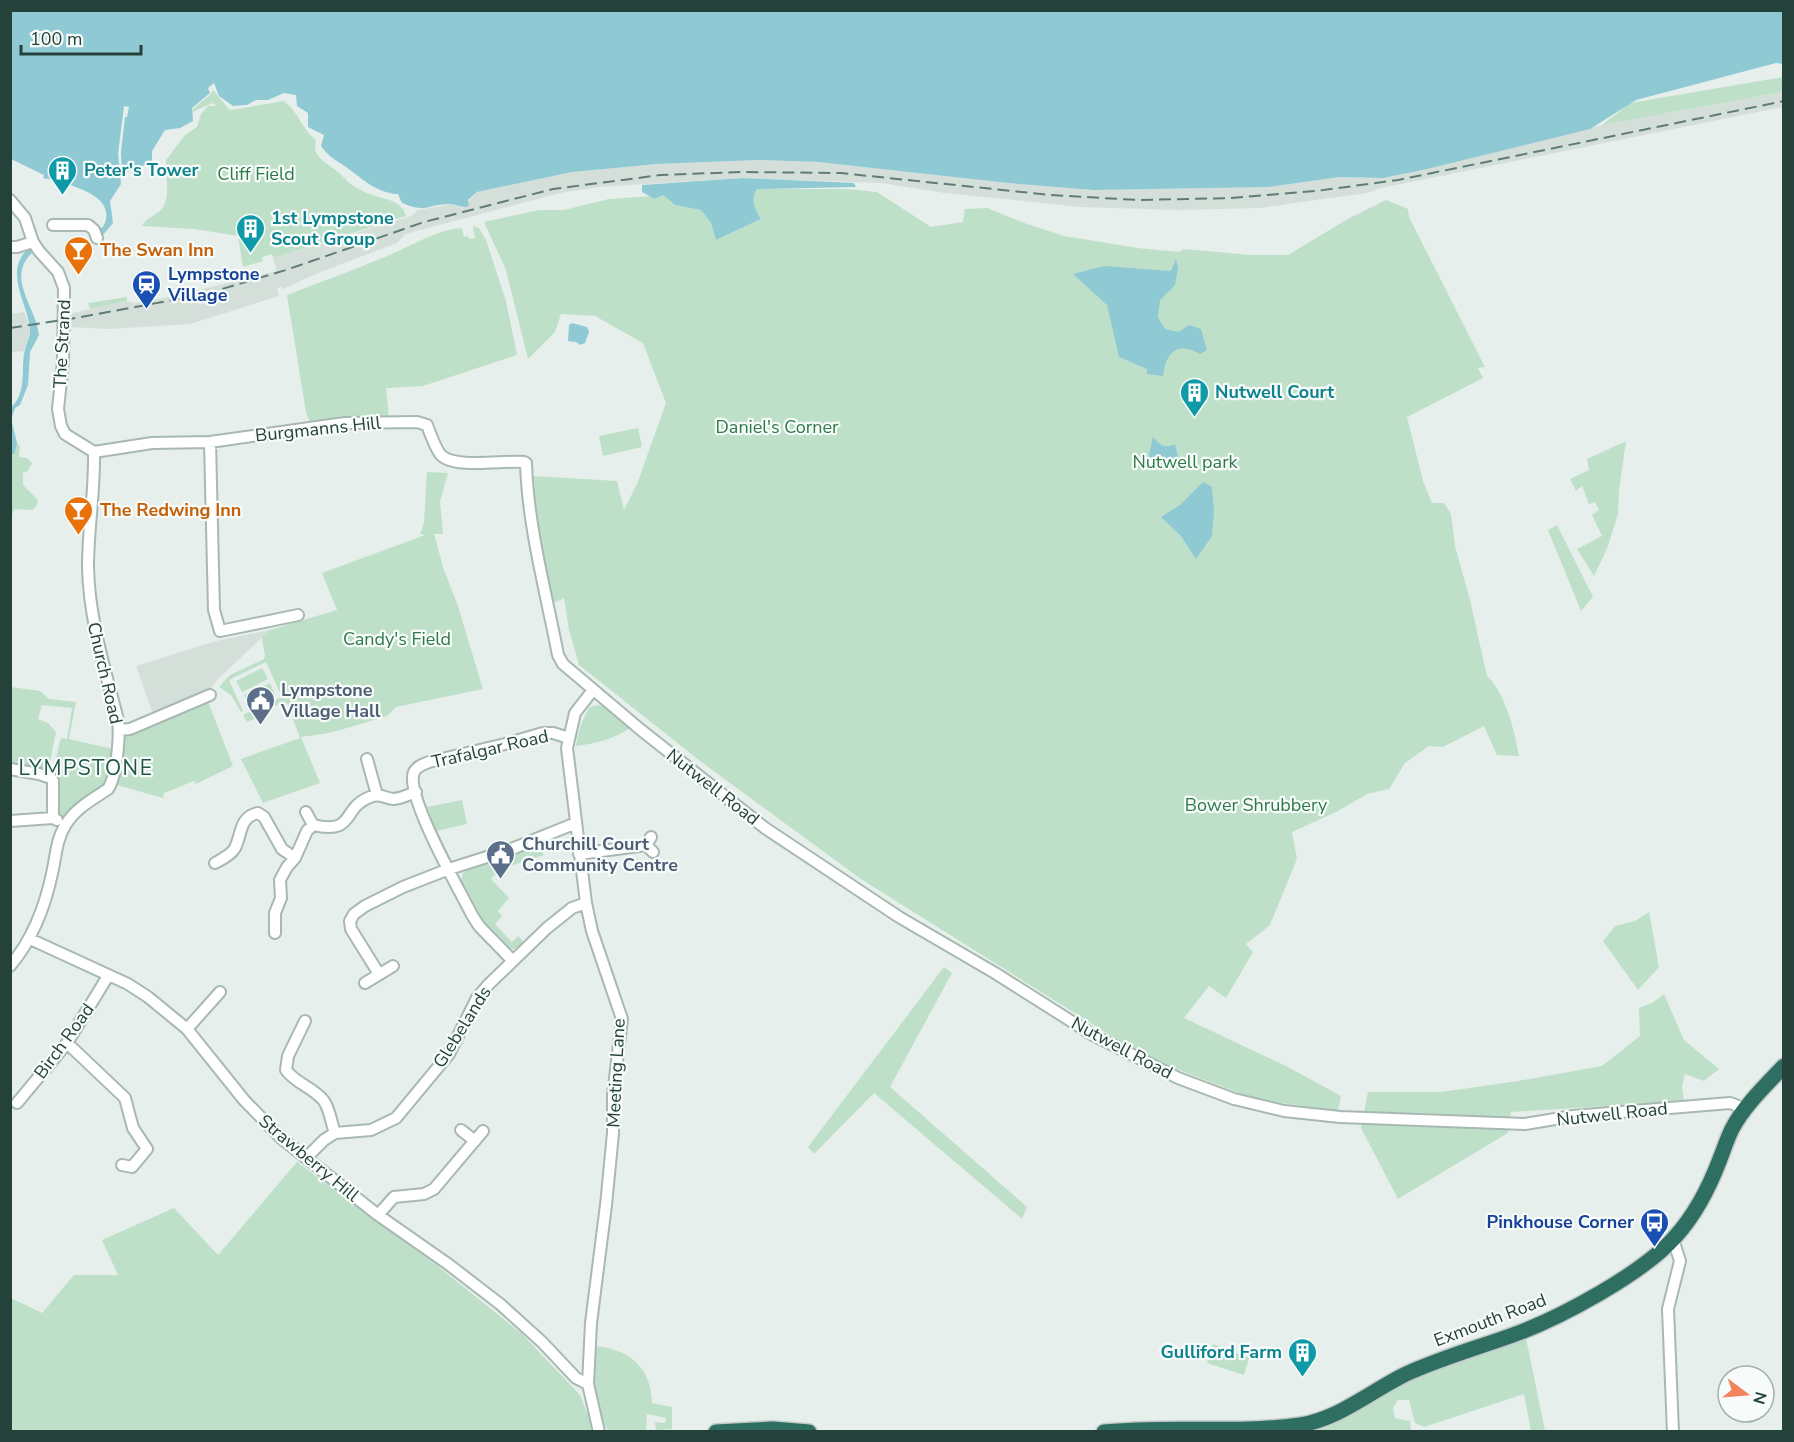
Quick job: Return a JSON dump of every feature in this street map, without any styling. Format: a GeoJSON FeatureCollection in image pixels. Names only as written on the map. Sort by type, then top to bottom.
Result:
{"type":"FeatureCollection","features":[{"type":"Feature","properties":{"kind":"highway","name":"Exmouth Road"},"geometry":{"type":"LineString","coordinates":[[1104,1431],[1301,1424],[1339,1412],[1405,1375],[1448,1356],[1513,1335],[1553,1318],[1642,1266],[1673,1239],[1691,1218],[1703,1198],[1732,1129],[1784,1066]]}},
{"type":"Feature","properties":{"kind":"highway"},"geometry":{"type":"LineString","coordinates":[[716,1431],[773,1429],[809,1431]]}},
{"type":"Feature","properties":{"kind":"street","name":"The Strand"},"geometry":{"type":"LineString","coordinates":[[10,200],[25,218],[33,242],[58,272],[64,288],[63,362],[58,409],[61,426],[65,434],[94,452]]}},
{"type":"Feature","properties":{"kind":"street"},"geometry":{"type":"LineString","coordinates":[[53,225],[88,225],[95,234]]}},
{"type":"Feature","properties":{"kind":"street"},"geometry":{"type":"LineString","coordinates":[[10,247],[17,248],[33,242]]}},
{"type":"Feature","properties":{"kind":"street","name":"Burgmanns Hill"},"geometry":{"type":"LineString","coordinates":[[94,452],[152,443],[210,442],[345,423],[417,422],[427,425],[439,454],[454,463],[508,460],[524,462],[526,463],[526,480],[536,552],[558,656],[563,664],[593,690]]}},
{"type":"Feature","properties":{"kind":"street"},"geometry":{"type":"LineString","coordinates":[[210,442],[214,610],[220,632],[298,615]]}},
{"type":"Feature","properties":{"kind":"street","name":"Church Road"},"geometry":{"type":"LineString","coordinates":[[10,966],[30,939],[36,926],[53,870],[57,846],[65,825],[77,810],[111,785],[119,730],[90,607],[89,536],[94,452]]}},
{"type":"Feature","properties":{"kind":"street","name":"Meeting Lane"},"geometry":{"type":"LineString","coordinates":[[593,690],[575,713],[567,748],[586,903],[592,931],[622,1019],[613,1095],[613,1133],[606,1205],[593,1299],[588,1384],[599,1431]]}},
{"type":"Feature","properties":{"kind":"street","name":"Nutwell Road"},"geometry":{"type":"LineString","coordinates":[[593,690],[765,828],[899,917],[1093,1035],[1178,1078],[1234,1099],[1284,1111],[1340,1117],[1525,1124],[1574,1116],[1730,1103],[1746,1110]]}},
{"type":"Feature","properties":{"kind":"street"},"geometry":{"type":"LineString","coordinates":[[119,730],[130,729],[210,695]]}},
{"type":"Feature","properties":{"kind":"street","name":"Trafalgar Road"},"geometry":{"type":"LineString","coordinates":[[512,960],[479,926],[428,830],[413,783],[414,772],[417,767],[429,762],[543,733],[553,733],[569,738]]}},
{"type":"Feature","properties":{"kind":"street"},"geometry":{"type":"LineString","coordinates":[[367,759],[377,795]]}},
{"type":"Feature","properties":{"kind":"street"},"geometry":{"type":"LineString","coordinates":[[10,769],[51,778],[53,781],[53,818]]}},
{"type":"Feature","properties":{"kind":"street"},"geometry":{"type":"LineString","coordinates":[[313,825],[329,828],[339,826],[345,823],[357,804],[377,795],[393,799],[416,792]]}},
{"type":"Feature","properties":{"kind":"street"},"geometry":{"type":"LineString","coordinates":[[306,812],[313,825]]}},
{"type":"Feature","properties":{"kind":"street"},"geometry":{"type":"LineString","coordinates":[[215,863],[236,847],[243,822],[258,813],[264,817],[282,849],[295,858]]}},
{"type":"Feature","properties":{"kind":"street"},"geometry":{"type":"LineString","coordinates":[[10,821],[53,818],[65,825]]}},
{"type":"Feature","properties":{"kind":"street"},"geometry":{"type":"LineString","coordinates":[[380,974],[351,929],[350,921],[354,914],[403,887],[449,869],[509,850],[576,823]]}},
{"type":"Feature","properties":{"kind":"street"},"geometry":{"type":"LineString","coordinates":[[275,933],[274,913],[281,898],[280,879],[286,867],[295,858],[307,831],[313,825]]}},
{"type":"Feature","properties":{"kind":"street"},"geometry":{"type":"LineString","coordinates":[[579,854],[650,845]]}},
{"type":"Feature","properties":{"kind":"street","name":"Glebelands"},"geometry":{"type":"LineString","coordinates":[[335,1133],[371,1130],[396,1118],[449,1054],[477,998],[512,960],[572,908],[586,903]]}},
{"type":"Feature","properties":{"kind":"street","name":"Strawberry Hill"},"geometry":{"type":"LineString","coordinates":[[30,939],[128,984],[144,994],[187,1029],[256,1113],[281,1138],[378,1215],[500,1304],[542,1342],[576,1378],[588,1384]]}},
{"type":"Feature","properties":{"kind":"street"},"geometry":{"type":"LineString","coordinates":[[365,983],[393,966]]}},
{"type":"Feature","properties":{"kind":"street","name":"Birch Road"},"geometry":{"type":"LineString","coordinates":[[17,1103],[67,1043],[108,976]]}},
{"type":"Feature","properties":{"kind":"street"},"geometry":{"type":"LineString","coordinates":[[187,1029],[220,992]]}},
{"type":"Feature","properties":{"kind":"street"},"geometry":{"type":"LineString","coordinates":[[305,1021],[288,1056],[286,1070],[293,1080],[316,1093],[324,1101],[335,1133],[324,1140],[306,1158]]}},
{"type":"Feature","properties":{"kind":"street"},"geometry":{"type":"LineString","coordinates":[[67,1043],[125,1098],[133,1128],[147,1149],[132,1167],[122,1165]]}},
{"type":"Feature","properties":{"kind":"street"},"geometry":{"type":"LineString","coordinates":[[461,1130],[475,1141]]}},
{"type":"Feature","properties":{"kind":"street"},"geometry":{"type":"LineString","coordinates":[[378,1215],[394,1197],[424,1194],[434,1190],[483,1131]]}},
{"type":"Feature","properties":{"kind":"street"},"geometry":{"type":"LineString","coordinates":[[1673,1239],[1680,1261],[1668,1309],[1673,1431]]}},
{"type":"Feature","properties":{"kind":"shaded area"},"geometry":{"type":"Polygon","coordinates":[[[1783,92],[1783,107],[1381,188],[1367,193],[1260,208],[1177,210],[1080,207],[945,193],[881,183],[743,178],[599,187],[560,193],[405,234],[397,243],[283,289],[281,286],[277,289],[279,296],[190,324],[110,329],[69,327],[68,317],[73,313],[127,301],[135,303],[169,297],[277,271],[273,258],[411,216],[418,210],[452,204],[463,208],[477,192],[572,172],[657,164],[759,160],[818,162],[1094,190],[1269,187],[1340,177],[1383,178],[1602,125],[1783,92]]]}},
{"type":"Feature","properties":{"kind":"shaded area"},"geometry":{"type":"Polygon","coordinates":[[[24,312],[30,334],[24,351],[11,352],[11,314],[24,312]]]}},
{"type":"Feature","properties":{"kind":"shaded area"},"geometry":{"type":"Polygon","coordinates":[[[270,630],[220,677],[206,694],[174,704],[174,706],[153,714],[136,666],[216,641],[270,630]]]}},
{"type":"Feature","properties":{"kind":"green space"},"geometry":{"type":"Polygon","coordinates":[[[1783,77],[1783,92],[1602,125],[1630,103],[1783,77]]]}},
{"type":"Feature","properties":{"kind":"green space","name":"Cliff Field"},"geometry":{"type":"Polygon","coordinates":[[[212,91],[231,110],[284,101],[316,140],[315,146],[319,157],[354,186],[397,204],[406,216],[273,258],[272,254],[262,257],[263,261],[243,267],[238,236],[194,229],[142,226],[164,206],[167,187],[166,160],[185,135],[197,127],[201,114],[208,106],[216,106],[213,103],[192,112],[212,91]]]}},
{"type":"Feature","properties":{"kind":"green space"},"geometry":{"type":"Polygon","coordinates":[[[757,189],[847,189],[877,192],[931,227],[963,222],[965,209],[987,208],[1064,236],[1138,248],[1179,252],[1184,249],[1251,255],[1288,255],[1346,220],[1386,200],[1408,209],[1409,217],[1485,367],[1478,368],[1483,378],[1407,417],[1423,481],[1432,503],[1444,503],[1451,514],[1455,546],[1487,676],[1504,702],[1512,724],[1519,756],[1497,755],[1484,726],[1443,747],[1429,746],[1405,763],[1389,789],[1367,794],[1338,811],[1292,832],[1297,859],[1270,925],[1246,944],[1253,952],[1226,998],[1209,986],[1184,1018],[1286,1066],[1341,1096],[1338,1111],[1255,1099],[1145,1057],[861,879],[704,764],[579,665],[569,630],[564,598],[554,603],[537,554],[534,476],[617,481],[624,510],[637,484],[666,403],[643,343],[595,316],[561,314],[555,332],[528,359],[506,270],[484,222],[539,210],[564,210],[609,199],[651,196],[655,199],[663,195],[675,205],[701,210],[711,223],[716,240],[761,219],[754,204],[757,189]]]}},
{"type":"Feature","properties":{"kind":"green space"},"geometry":{"type":"Polygon","coordinates":[[[473,226],[479,228],[486,240],[506,301],[517,355],[423,386],[386,388],[389,418],[310,423],[306,412],[287,295],[443,231],[462,228],[464,237],[475,238],[473,226]]]}},
{"type":"Feature","properties":{"kind":"green space"},"geometry":{"type":"Polygon","coordinates":[[[127,297],[127,301],[90,309],[88,303],[127,297]]]}},
{"type":"Feature","properties":{"kind":"green space"},"geometry":{"type":"Polygon","coordinates":[[[638,428],[642,447],[603,456],[599,436],[638,428]]]}},
{"type":"Feature","properties":{"kind":"green space"},"geometry":{"type":"Polygon","coordinates":[[[1626,441],[1618,514],[1607,549],[1594,576],[1577,549],[1602,536],[1592,515],[1599,510],[1595,502],[1589,504],[1582,486],[1576,491],[1570,479],[1589,470],[1587,459],[1626,441]]]}},
{"type":"Feature","properties":{"kind":"green space"},"geometry":{"type":"Polygon","coordinates":[[[17,443],[20,446],[19,457],[27,458],[32,463],[28,471],[23,473],[23,485],[38,500],[32,510],[15,509],[11,516],[11,456],[15,453],[17,443]]]}},
{"type":"Feature","properties":{"kind":"green space","name":"Candy's Field"},"geometry":{"type":"Polygon","coordinates":[[[427,472],[448,473],[440,501],[443,534],[434,534],[483,689],[396,707],[387,716],[329,733],[301,737],[320,783],[263,803],[241,759],[300,738],[287,703],[267,707],[266,704],[282,697],[266,662],[229,680],[243,711],[241,712],[231,695],[219,687],[230,675],[264,659],[262,637],[270,630],[337,610],[322,573],[425,535],[420,534],[424,523],[427,472]]]}},
{"type":"Feature","properties":{"kind":"green space"},"geometry":{"type":"Polygon","coordinates":[[[1557,525],[1593,597],[1581,611],[1548,530],[1557,525]]]}},
{"type":"Feature","properties":{"kind":"green space"},"geometry":{"type":"Polygon","coordinates":[[[262,668],[268,679],[242,692],[236,681],[262,668]]]}},
{"type":"Feature","properties":{"kind":"green space"},"geometry":{"type":"Polygon","coordinates":[[[270,683],[275,695],[250,707],[244,695],[270,683]]]}},
{"type":"Feature","properties":{"kind":"green space"},"geometry":{"type":"Polygon","coordinates":[[[11,687],[40,691],[49,699],[76,702],[69,739],[113,749],[107,783],[63,819],[57,816],[54,767],[61,738],[67,739],[72,708],[42,705],[38,719],[48,723],[56,732],[48,772],[11,766],[11,687]]]}},
{"type":"Feature","properties":{"kind":"green space"},"geometry":{"type":"Polygon","coordinates":[[[207,699],[233,766],[196,784],[194,781],[164,793],[163,798],[117,785],[126,732],[207,699]]]}},
{"type":"Feature","properties":{"kind":"green space"},"geometry":{"type":"Polygon","coordinates":[[[598,705],[607,707],[632,727],[606,740],[576,746],[587,712],[590,707],[598,705]]]}},
{"type":"Feature","properties":{"kind":"green space"},"geometry":{"type":"Polygon","coordinates":[[[261,706],[263,709],[268,709],[270,713],[247,722],[243,715],[261,706]]]}},
{"type":"Feature","properties":{"kind":"green space"},"geometry":{"type":"Polygon","coordinates":[[[462,800],[467,824],[437,831],[427,807],[462,800]]]}},
{"type":"Feature","properties":{"kind":"green space"},"geometry":{"type":"Polygon","coordinates":[[[539,844],[544,855],[500,869],[491,879],[509,898],[498,911],[502,916],[495,924],[512,942],[518,936],[525,943],[513,949],[496,938],[489,930],[461,880],[468,868],[539,844]]]}},
{"type":"Feature","properties":{"kind":"green space"},"geometry":{"type":"Polygon","coordinates":[[[1649,912],[1659,967],[1638,990],[1603,941],[1615,926],[1635,921],[1649,912]]]}},
{"type":"Feature","properties":{"kind":"green space"},"geometry":{"type":"Polygon","coordinates":[[[944,967],[952,973],[890,1087],[1027,1207],[1022,1219],[874,1093],[814,1154],[808,1147],[944,967]]]}},
{"type":"Feature","properties":{"kind":"green space"},"geometry":{"type":"Polygon","coordinates":[[[1664,994],[1684,1040],[1719,1069],[1704,1081],[1685,1074],[1682,1086],[1684,1101],[1511,1112],[1508,1133],[1398,1199],[1361,1128],[1368,1092],[1441,1092],[1602,1066],[1640,1036],[1639,1008],[1652,1003],[1664,994]]]}},
{"type":"Feature","properties":{"kind":"green space"},"geometry":{"type":"Polygon","coordinates":[[[297,1162],[435,1264],[522,1334],[580,1395],[592,1428],[591,1431],[11,1431],[11,1298],[42,1313],[74,1275],[118,1275],[102,1240],[174,1208],[218,1255],[297,1162]]]}},
{"type":"Feature","properties":{"kind":"green space"},"geometry":{"type":"Polygon","coordinates":[[[1526,1338],[1545,1431],[1531,1431],[1524,1394],[1424,1427],[1415,1423],[1409,1400],[1398,1400],[1393,1408],[1395,1418],[1410,1421],[1411,1431],[1310,1432],[1323,1429],[1350,1416],[1405,1383],[1443,1365],[1526,1338]]]}},
{"type":"Feature","properties":{"kind":"green space"},"geometry":{"type":"Polygon","coordinates":[[[1213,1344],[1249,1358],[1244,1375],[1207,1363],[1213,1344]]]}},
{"type":"Feature","properties":{"kind":"green space"},"geometry":{"type":"Polygon","coordinates":[[[596,1346],[619,1352],[636,1362],[648,1379],[652,1403],[672,1407],[672,1429],[656,1430],[655,1422],[665,1423],[666,1418],[647,1414],[646,1431],[610,1432],[606,1428],[593,1394],[593,1359],[596,1357],[596,1346]]]}},
{"type":"Feature","properties":{"kind":"water"},"geometry":{"type":"Polygon","coordinates":[[[1783,10],[1784,64],[1776,63],[1636,100],[1590,129],[1383,178],[1340,177],[1269,187],[1094,190],[818,162],[759,160],[657,164],[572,172],[477,192],[468,200],[469,206],[466,207],[442,204],[417,208],[402,203],[398,194],[382,191],[369,184],[329,155],[321,146],[324,135],[308,127],[308,113],[297,106],[296,95],[284,93],[268,100],[256,100],[247,105],[233,106],[219,96],[214,83],[208,88],[210,93],[192,108],[193,121],[180,128],[165,130],[152,151],[152,162],[122,174],[121,152],[125,117],[127,117],[129,107],[124,106],[118,154],[121,184],[110,201],[113,223],[102,236],[96,230],[103,227],[106,216],[104,206],[97,198],[76,187],[43,178],[44,175],[11,159],[10,11],[1783,10]]]}},
{"type":"Feature","properties":{"kind":"water"},"geometry":{"type":"Polygon","coordinates":[[[743,178],[854,183],[856,187],[757,189],[754,204],[761,219],[716,240],[711,223],[701,210],[675,205],[663,195],[655,199],[642,192],[642,185],[743,178]]]}},
{"type":"Feature","properties":{"kind":"water"},"geometry":{"type":"Polygon","coordinates":[[[31,246],[34,251],[25,261],[22,281],[39,335],[30,352],[28,385],[11,419],[11,407],[20,395],[22,387],[24,357],[30,332],[17,277],[18,266],[22,256],[31,246]]]}},
{"type":"Feature","properties":{"kind":"water"},"geometry":{"type":"Polygon","coordinates":[[[1176,259],[1178,268],[1175,285],[1160,300],[1158,317],[1165,329],[1179,332],[1189,325],[1201,329],[1207,350],[1200,354],[1185,349],[1174,351],[1167,361],[1163,376],[1147,374],[1147,369],[1119,357],[1107,305],[1073,274],[1104,266],[1171,271],[1176,259]]]}},
{"type":"Feature","properties":{"kind":"water"},"geometry":{"type":"Polygon","coordinates":[[[572,323],[587,327],[589,332],[585,343],[580,345],[568,341],[569,325],[572,323]]]}},
{"type":"Feature","properties":{"kind":"water"},"geometry":{"type":"Polygon","coordinates":[[[11,419],[17,443],[15,453],[11,456],[11,419]]]}},
{"type":"Feature","properties":{"kind":"water"},"geometry":{"type":"Polygon","coordinates":[[[1153,437],[1162,445],[1175,444],[1181,468],[1146,468],[1153,437]]]}},
{"type":"Feature","properties":{"kind":"water"},"geometry":{"type":"Polygon","coordinates":[[[1203,482],[1212,487],[1214,511],[1212,536],[1196,559],[1181,536],[1161,517],[1180,505],[1203,482]]]}},
{"type":"Feature","properties":{"kind":"waterway"},"geometry":{"type":"LineString","coordinates":[[26,765],[43,768]]}},
{"type":"Feature","properties":{"kind":"railway"},"geometry":{"type":"LineString","coordinates":[[10,328],[205,294],[286,270],[424,222],[553,189],[661,175],[741,172],[841,173],[1050,195],[1138,200],[1231,198],[1316,191],[1398,180],[1784,101]]}},
{"type":"Feature","properties":{"kind":"place","name":"Peter's Tower"},"geometry":{"type":"Point","coordinates":[63,196]}},
{"type":"Feature","properties":{"kind":"place","name":"1st Lympstone Scout Group"},"geometry":{"type":"Point","coordinates":[250,254]}},
{"type":"Feature","properties":{"kind":"place","name":"The Swan Inn"},"geometry":{"type":"Point","coordinates":[79,276]}},
{"type":"Feature","properties":{"kind":"place","name":"Lympstone Village"},"geometry":{"type":"Point","coordinates":[147,310]}},
{"type":"Feature","properties":{"kind":"place","name":"Nutwell Court"},"geometry":{"type":"Point","coordinates":[1194,418]}},
{"type":"Feature","properties":{"kind":"place","name":"The Redwing Inn"},"geometry":{"type":"Point","coordinates":[79,536]}},
{"type":"Feature","properties":{"kind":"place","name":"Lympstone Village Hall"},"geometry":{"type":"Point","coordinates":[260,726]}},
{"type":"Feature","properties":{"kind":"place","name":"Churchill Court Community Centre"},"geometry":{"type":"Point","coordinates":[501,880]}},
{"type":"Feature","properties":{"kind":"place","name":"Pinkhouse Corner"},"geometry":{"type":"Point","coordinates":[1655,1248]}},
{"type":"Feature","properties":{"kind":"place","name":"Gulliford Farm"},"geometry":{"type":"Point","coordinates":[1303,1378]}},
{"type":"Feature","properties":{"kind":"district","name":"LYMPSTONE"},"geometry":{"type":"Point","coordinates":[86,768]}},
{"type":"Feature","properties":{"kind":"park label","name":"Daniel's Corner"},"geometry":{"type":"Point","coordinates":[777,427]}},
{"type":"Feature","properties":{"kind":"park label","name":"Nutwell park"},"geometry":{"type":"Point","coordinates":[1185,462]}},
{"type":"Feature","properties":{"kind":"park label","name":"Bower Shrubbery"},"geometry":{"type":"Point","coordinates":[1256,805]}}]}
